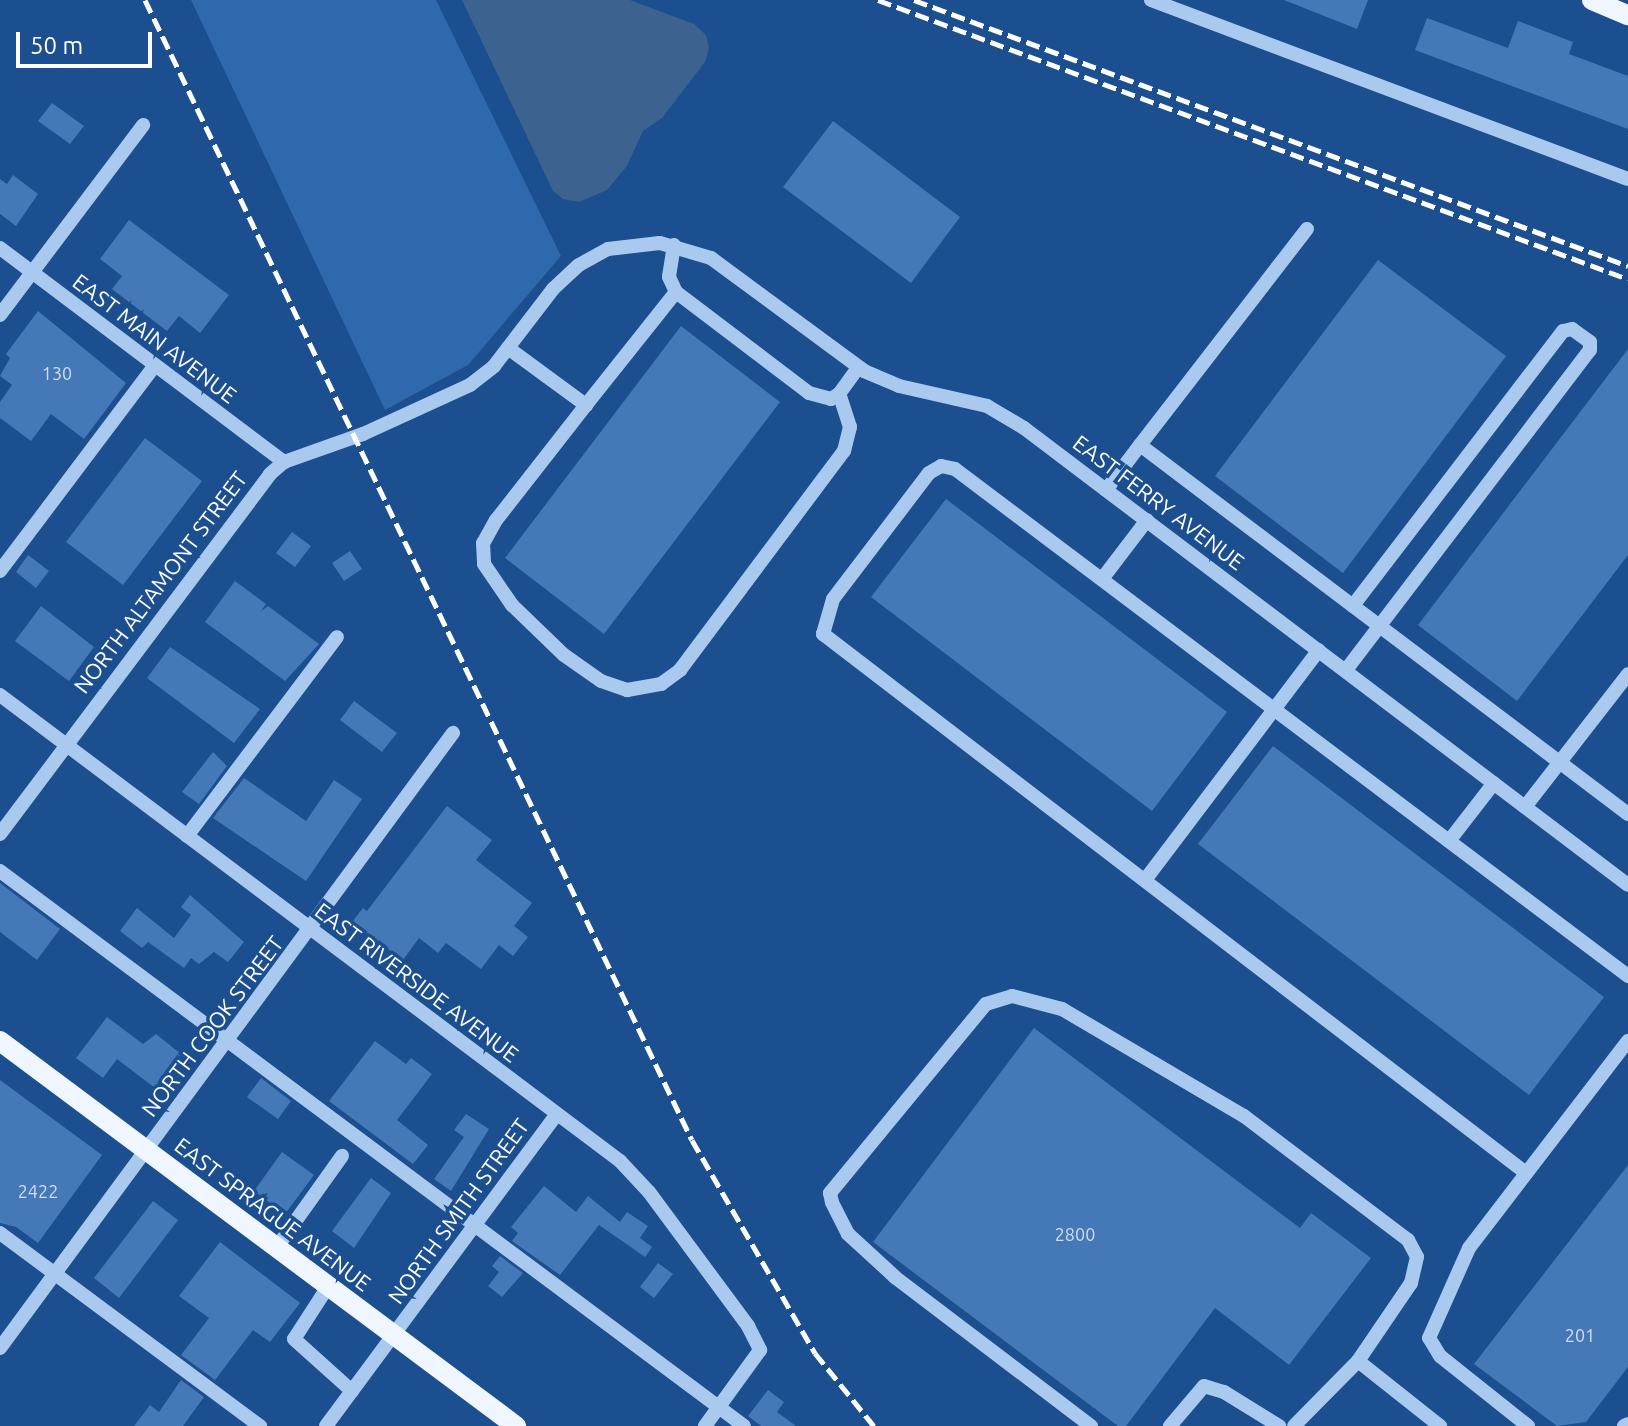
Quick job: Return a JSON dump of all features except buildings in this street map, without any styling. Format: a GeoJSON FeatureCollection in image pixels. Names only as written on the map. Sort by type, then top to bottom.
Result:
{"type":"FeatureCollection","features":[{"type":"Feature","properties":{"kind":"main road"},"geometry":{"type":"LineString","coordinates":[[1599,1],[1628,15]]}},
{"type":"Feature","properties":{"kind":"main road","name":"EAST SPRAGUE AVENUE"},"geometry":{"type":"LineString","coordinates":[[0,1041],[516,1426]]}},
{"type":"Feature","properties":{"kind":"street"},"geometry":{"type":"LineString","coordinates":[[1151,0],[1628,179]]}},
{"type":"Feature","properties":{"kind":"street"},"geometry":{"type":"LineString","coordinates":[[0,315],[143,125]]}},
{"type":"Feature","properties":{"kind":"street"},"geometry":{"type":"LineString","coordinates":[[1106,490],[1307,229]]}},
{"type":"Feature","properties":{"kind":"street","name":"EAST FERRY AVENUE"},"geometry":{"type":"LineString","coordinates":[[624,245],[674,245],[711,258],[858,368],[899,386],[987,406],[1147,520],[1628,885]]}},
{"type":"Feature","properties":{"kind":"street","name":"NORTH ALTAMONT STREET"},"geometry":{"type":"LineString","coordinates":[[0,834],[246,503],[284,462],[363,434],[470,385],[508,348],[565,277],[593,257],[624,245]]}},
{"type":"Feature","properties":{"kind":"street"},"geometry":{"type":"LineString","coordinates":[[674,245],[669,277],[676,292],[809,393],[831,399],[839,394],[858,368]]}},
{"type":"Feature","properties":{"kind":"street","name":"EAST MAIN AVENUE"},"geometry":{"type":"LineString","coordinates":[[0,248],[284,462]]}},
{"type":"Feature","properties":{"kind":"street"},"geometry":{"type":"LineString","coordinates":[[676,292],[496,520],[483,543],[484,564],[512,605],[564,655],[601,681],[627,690],[661,684],[680,670],[844,451],[850,427],[839,394]]}},
{"type":"Feature","properties":{"kind":"street"},"geometry":{"type":"LineString","coordinates":[[1346,670],[1590,350],[1590,342],[1572,329],[1563,331],[1353,606]]}},
{"type":"Feature","properties":{"kind":"street"},"geometry":{"type":"LineString","coordinates":[[508,348],[586,405]]}},
{"type":"Feature","properties":{"kind":"street"},"geometry":{"type":"LineString","coordinates":[[0,571],[154,367]]}},
{"type":"Feature","properties":{"kind":"street"},"geometry":{"type":"LineString","coordinates":[[1140,445],[1628,814]]}},
{"type":"Feature","properties":{"kind":"street"},"geometry":{"type":"LineString","coordinates":[[1526,1173],[823,634],[833,599],[929,473],[941,466],[964,475],[1628,976]]}},
{"type":"Feature","properties":{"kind":"street"},"geometry":{"type":"LineString","coordinates":[[1102,579],[1147,520]]}},
{"type":"Feature","properties":{"kind":"street"},"geometry":{"type":"LineString","coordinates":[[187,836],[337,637]]}},
{"type":"Feature","properties":{"kind":"street"},"geometry":{"type":"LineString","coordinates":[[1145,880],[1319,650]]}},
{"type":"Feature","properties":{"kind":"street"},"geometry":{"type":"LineString","coordinates":[[1525,807],[1628,674]]}},
{"type":"Feature","properties":{"kind":"street","name":"EAST RIVERSIDE AVENUE"},"geometry":{"type":"LineString","coordinates":[[0,695],[620,1161],[649,1192],[748,1326],[760,1350],[719,1407]]}},
{"type":"Feature","properties":{"kind":"street","name":"NORTH COOK STREET"},"geometry":{"type":"LineString","coordinates":[[0,1348],[311,930],[453,733]]}},
{"type":"Feature","properties":{"kind":"street"},"geometry":{"type":"LineString","coordinates":[[1449,841],[1494,783]]}},
{"type":"Feature","properties":{"kind":"street"},"geometry":{"type":"LineString","coordinates":[[0,871],[744,1426]]}},
{"type":"Feature","properties":{"kind":"street"},"geometry":{"type":"LineString","coordinates":[[1091,1426],[895,1277],[848,1234],[830,1193],[986,1004],[1012,996],[1062,1009],[1244,1116],[1408,1240],[1417,1257],[1411,1283],[1358,1361],[1294,1426]]}},
{"type":"Feature","properties":{"kind":"street"},"geometry":{"type":"LineString","coordinates":[[1528,1426],[1440,1356],[1429,1338],[1469,1248],[1628,1041]]}},
{"type":"Feature","properties":{"kind":"street","name":"NORTH SMITH STREET"},"geometry":{"type":"LineString","coordinates":[[326,1426],[557,1114]]}},
{"type":"Feature","properties":{"kind":"street"},"geometry":{"type":"LineString","coordinates":[[277,1247],[342,1156]]}},
{"type":"Feature","properties":{"kind":"street"},"geometry":{"type":"LineString","coordinates":[[0,1233],[260,1426]]}},
{"type":"Feature","properties":{"kind":"street"},"geometry":{"type":"LineString","coordinates":[[329,1285],[294,1339],[352,1391]]}},
{"type":"Feature","properties":{"kind":"street"},"geometry":{"type":"LineString","coordinates":[[1358,1361],[1440,1426]]}},
{"type":"Feature","properties":{"kind":"street"},"geometry":{"type":"LineString","coordinates":[[1170,1426],[1204,1386],[1224,1392],[1279,1426]]}},
{"type":"Feature","properties":{"kind":"street"},"geometry":{"type":"LineString","coordinates":[[705,1426],[719,1407]]}},
{"type":"Feature","properties":{"kind":"shaded area"},"geometry":{"type":"Polygon","coordinates":[[[191,0],[436,0],[561,256],[468,365],[385,410],[191,0]]]}},
{"type":"Feature","properties":{"kind":"shaded area"},"geometry":{"type":"Polygon","coordinates":[[[462,0],[630,0],[694,24],[706,35],[709,48],[705,62],[662,118],[643,131],[627,166],[607,190],[579,202],[563,199],[553,191],[462,0]]]}},
{"type":"Feature","properties":{"kind":"railway"},"geometry":{"type":"LineString","coordinates":[[145,0],[692,1140],[815,1353],[874,1426]]}},
{"type":"Feature","properties":{"kind":"railway"},"geometry":{"type":"LineString","coordinates":[[878,0],[1628,279]]}},
{"type":"Feature","properties":{"kind":"railway"},"geometry":{"type":"LineString","coordinates":[[914,0],[1628,266]]}}]}
